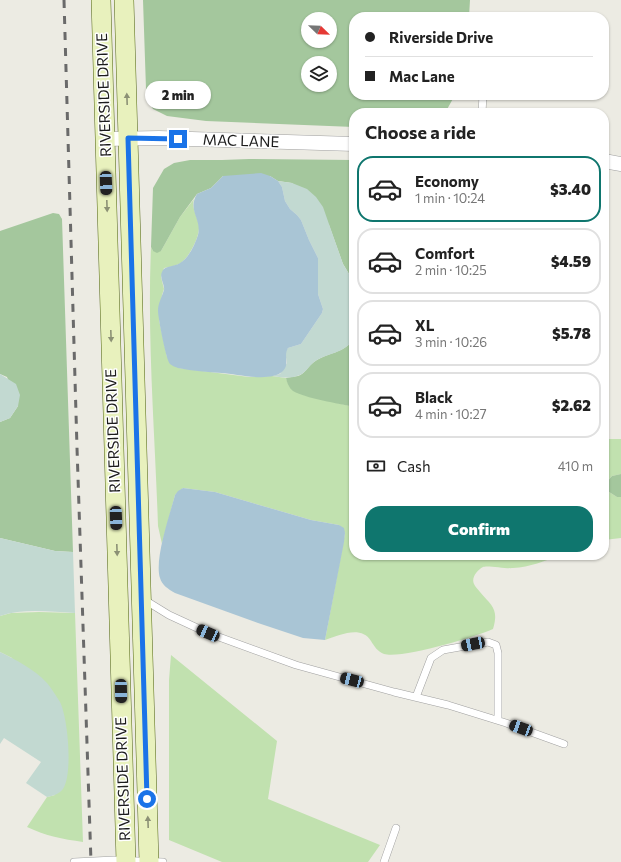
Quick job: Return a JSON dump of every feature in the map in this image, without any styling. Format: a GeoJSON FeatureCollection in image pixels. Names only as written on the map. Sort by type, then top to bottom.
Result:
{"type":"FeatureCollection","features":[{"type":"Feature","properties":{"kind":"main road","name":"RIVERSIDE DRIVE"},"geometry":{"type":"LineString","coordinates":[[101,0],[126,861]]}},
{"type":"Feature","properties":{"kind":"main road","name":"RIVERSIDE DRIVE"},"geometry":{"type":"LineString","coordinates":[[124,0],[141,598],[154,862]]}},
{"type":"Feature","properties":{"kind":"street","name":"MAC LANE"},"geometry":{"type":"LineString","coordinates":[[105,139],[128,138],[349,144]]}},
{"type":"Feature","properties":{"kind":"street"},"geometry":{"type":"LineString","coordinates":[[609,162],[621,164]]}},
{"type":"Feature","properties":{"kind":"lane"},"geometry":{"type":"LineString","coordinates":[[141,598],[169,615],[208,633],[296,665],[448,705],[498,720],[564,744]]}},
{"type":"Feature","properties":{"kind":"lane"},"geometry":{"type":"LineString","coordinates":[[416,697],[431,658],[443,650],[488,642],[496,645],[498,653],[498,720]]}},
{"type":"Feature","properties":{"kind":"lane"},"geometry":{"type":"LineString","coordinates":[[384,862],[396,828]]}},
{"type":"Feature","properties":{"kind":"lane"},"geometry":{"type":"LineString","coordinates":[[74,862],[102,860],[154,862]]}},
{"type":"Feature","properties":{"kind":"green space"},"geometry":{"type":"Polygon","coordinates":[[[143,0],[470,0],[469,12],[349,12],[349,100],[452,100],[448,108],[349,108],[349,127],[206,121],[167,116],[153,109],[148,101],[146,89],[143,0]]]}},
{"type":"Feature","properties":{"kind":"green space"},"geometry":{"type":"Polygon","coordinates":[[[190,160],[349,160],[349,274],[343,264],[329,225],[292,183],[278,181],[270,176],[223,176],[211,188],[197,194],[180,217],[161,251],[157,253],[153,251],[151,247],[153,188],[164,169],[174,163],[190,160]]]}},
{"type":"Feature","properties":{"kind":"green space"},"geometry":{"type":"Polygon","coordinates":[[[194,199],[193,206],[199,226],[196,241],[183,261],[179,264],[164,268],[161,277],[164,289],[159,320],[167,357],[179,368],[249,377],[272,376],[286,378],[289,386],[304,395],[349,406],[349,560],[546,560],[519,567],[483,567],[477,572],[473,582],[495,612],[493,629],[438,646],[393,655],[380,652],[376,649],[367,636],[362,633],[350,633],[325,640],[345,533],[339,525],[311,520],[215,492],[183,488],[175,495],[162,544],[158,526],[152,386],[150,316],[151,247],[153,251],[161,251],[180,217],[194,199]]]}},
{"type":"Feature","properties":{"kind":"green space"},"geometry":{"type":"Polygon","coordinates":[[[53,213],[59,214],[62,219],[73,552],[55,551],[0,538],[0,422],[10,418],[18,406],[7,377],[0,374],[0,231],[53,213]]]}},
{"type":"Feature","properties":{"kind":"green space"},"geometry":{"type":"Polygon","coordinates":[[[349,345],[349,406],[299,394],[290,388],[286,378],[300,375],[319,359],[349,345]]]}},
{"type":"Feature","properties":{"kind":"green space"},"geometry":{"type":"Polygon","coordinates":[[[609,439],[621,439],[621,474],[612,476],[609,480],[609,439]]]}},
{"type":"Feature","properties":{"kind":"green space"},"geometry":{"type":"Polygon","coordinates":[[[621,474],[621,497],[617,497],[609,492],[609,480],[612,476],[621,474]]]}},
{"type":"Feature","properties":{"kind":"green space"},"geometry":{"type":"Polygon","coordinates":[[[609,492],[617,497],[621,497],[621,538],[609,539],[609,492]]]}},
{"type":"Feature","properties":{"kind":"green space"},"geometry":{"type":"Polygon","coordinates":[[[11,613],[75,613],[83,842],[54,837],[27,827],[47,797],[55,795],[12,658],[0,652],[0,616],[11,613]]]}},
{"type":"Feature","properties":{"kind":"green space"},"geometry":{"type":"Polygon","coordinates":[[[171,655],[277,741],[268,799],[380,845],[368,862],[222,862],[169,840],[169,680],[171,655]]]}},
{"type":"Feature","properties":{"kind":"shaded area"},"geometry":{"type":"Polygon","coordinates":[[[261,173],[278,181],[282,187],[285,201],[290,209],[301,220],[318,258],[318,294],[323,309],[322,313],[301,344],[288,348],[286,354],[286,366],[278,375],[271,377],[254,377],[189,370],[173,366],[168,361],[166,355],[158,315],[159,305],[164,290],[161,274],[165,268],[183,261],[189,254],[195,242],[199,229],[194,210],[194,200],[197,194],[211,188],[223,176],[261,173]]]}},
{"type":"Feature","properties":{"kind":"shaded area"},"geometry":{"type":"Polygon","coordinates":[[[278,181],[292,183],[307,189],[316,197],[323,207],[343,264],[349,274],[349,344],[340,351],[314,362],[302,374],[284,378],[272,376],[280,374],[287,363],[285,352],[288,348],[301,344],[322,313],[323,309],[318,294],[318,258],[301,220],[290,209],[285,201],[282,187],[278,181]]]}},
{"type":"Feature","properties":{"kind":"shaded area"},"geometry":{"type":"Polygon","coordinates":[[[0,374],[16,384],[20,395],[18,406],[10,418],[0,422],[0,374]]]}},
{"type":"Feature","properties":{"kind":"shaded area"},"geometry":{"type":"Polygon","coordinates":[[[183,488],[215,492],[311,520],[339,525],[344,528],[344,542],[325,640],[303,638],[258,623],[175,593],[164,585],[160,578],[159,570],[161,549],[175,495],[183,488]]]}},
{"type":"Feature","properties":{"kind":"shaded area"},"geometry":{"type":"Polygon","coordinates":[[[0,538],[55,551],[73,552],[75,613],[28,611],[0,616],[0,538]]]}},
{"type":"Feature","properties":{"kind":"shaded area"},"geometry":{"type":"Polygon","coordinates":[[[0,652],[24,665],[41,677],[50,686],[60,702],[65,720],[69,759],[66,782],[63,789],[54,795],[47,797],[26,783],[41,762],[4,738],[0,744],[0,652]]]}},
{"type":"Feature","properties":{"kind":"railway"},"geometry":{"type":"LineString","coordinates":[[64,0],[91,862]]}},
{"type":"Feature","properties":{"kind":"route"},"geometry":{"type":"LineString","coordinates":[[147,799],[128,138],[178,139]]}}]}
